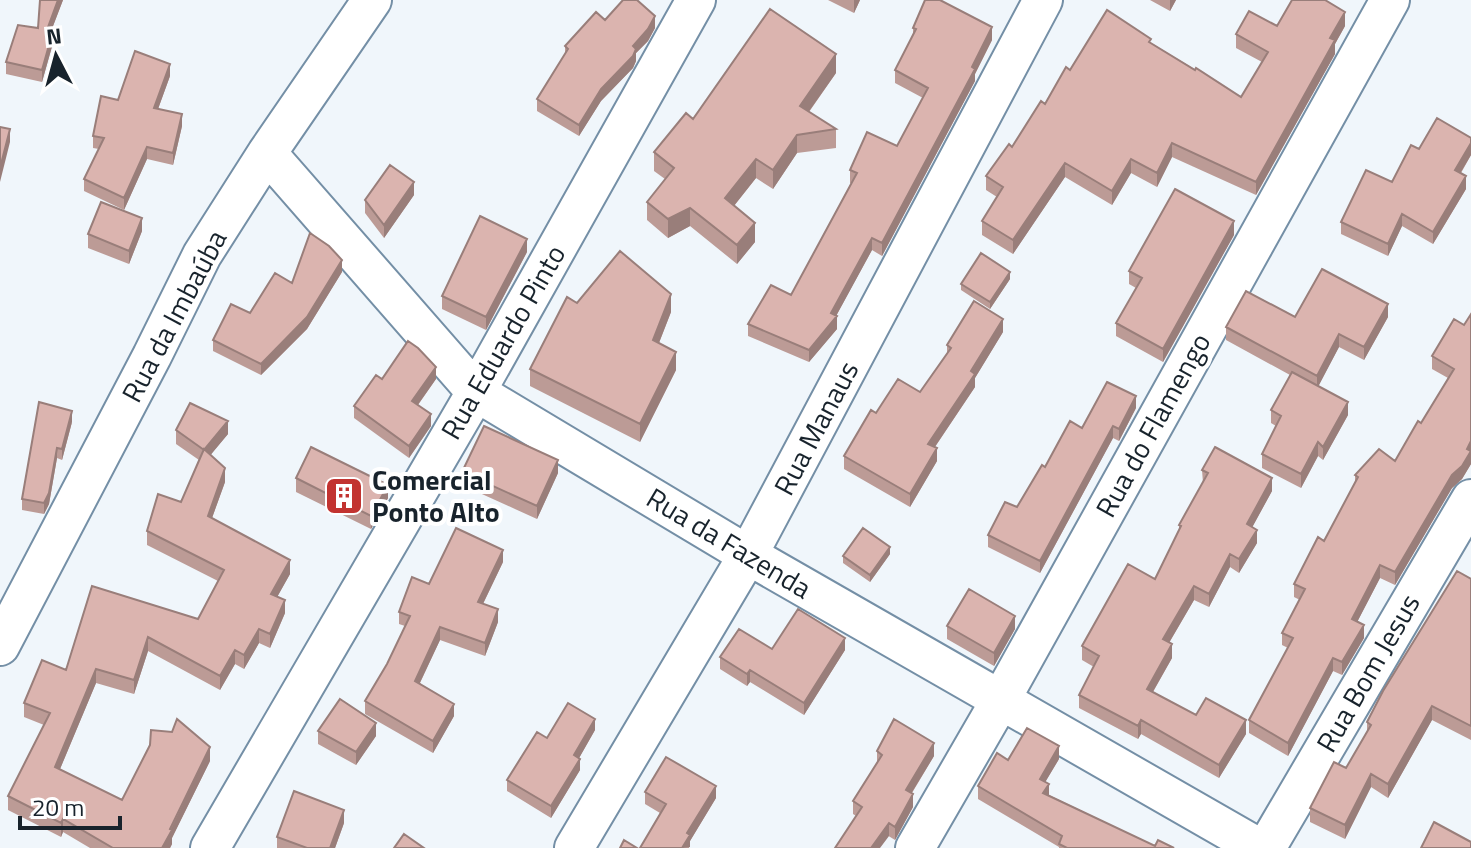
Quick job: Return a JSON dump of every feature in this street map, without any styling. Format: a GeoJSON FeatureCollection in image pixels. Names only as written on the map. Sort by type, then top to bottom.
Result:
{"type":"FeatureCollection","features":[{"type":"Feature","properties":{"kind":"street","name":"Rua da Imbaúba"},"geometry":{"type":"LineString","coordinates":[[0,646],[202,255],[267,153],[372,0]]}},
{"type":"Feature","properties":{"kind":"street","name":"Rua Eduardo Pinto"},"geometry":{"type":"LineString","coordinates":[[210,848],[476,392],[696,0]]}},
{"type":"Feature","properties":{"kind":"street","name":"Rua Manaus"},"geometry":{"type":"LineString","coordinates":[[574,848],[748,555],[1043,0]]}},
{"type":"Feature","properties":{"kind":"street","name":"Rua do Flamengo"},"geometry":{"type":"LineString","coordinates":[[915,848],[1390,0]]}},
{"type":"Feature","properties":{"kind":"street","name":"Rua da Fazenda"},"geometry":{"type":"LineString","coordinates":[[267,153],[476,392],[748,555],[1259,848]]}},
{"type":"Feature","properties":{"kind":"street","name":"Rua Bom Jesus"},"geometry":{"type":"LineString","coordinates":[[1266,848],[1471,499]]}},
{"type":"Feature","properties":{"kind":"building"},"geometry":{"type":"Polygon","coordinates":[[[40,0],[58,0],[47,30],[53,31],[42,70],[6,62],[18,25],[38,28],[40,0]]]}},
{"type":"Feature","properties":{"kind":"building"},"geometry":{"type":"Polygon","coordinates":[[[623,0],[637,0],[655,16],[633,46],[636,49],[633,56],[601,89],[579,125],[537,99],[568,49],[565,46],[596,12],[605,20],[623,0]]]}},
{"type":"Feature","properties":{"kind":"building"},"geometry":{"type":"Polygon","coordinates":[[[925,0],[940,0],[992,27],[972,67],[975,69],[882,243],[872,238],[831,313],[837,316],[809,350],[748,324],[771,285],[791,295],[857,173],[850,170],[867,132],[897,146],[928,88],[895,70],[916,29],[913,28],[925,0]]]}},
{"type":"Feature","properties":{"kind":"building"},"geometry":{"type":"Polygon","coordinates":[[[1292,0],[1325,0],[1345,12],[1330,38],[1335,40],[1256,182],[1172,143],[1157,173],[1131,159],[1112,191],[1065,163],[1013,240],[982,221],[1003,187],[986,176],[1009,144],[1012,147],[1041,101],[1045,104],[1066,67],[1070,70],[1107,10],[1151,39],[1149,42],[1241,97],[1268,52],[1236,34],[1249,11],[1277,26],[1292,0]]]}},
{"type":"Feature","properties":{"kind":"building"},"geometry":{"type":"Polygon","coordinates":[[[770,9],[836,54],[800,106],[836,129],[797,135],[773,170],[756,159],[725,198],[755,223],[737,245],[690,208],[668,219],[647,202],[674,168],[654,152],[686,113],[693,119],[770,9]]]}},
{"type":"Feature","properties":{"kind":"building"},"geometry":{"type":"Polygon","coordinates":[[[135,51],[170,64],[154,108],[182,114],[173,153],[147,147],[124,198],[84,179],[104,138],[93,136],[101,96],[118,100],[135,51]]]}},
{"type":"Feature","properties":{"kind":"building"},"geometry":{"type":"Polygon","coordinates":[[[1437,118],[1471,138],[1471,143],[1455,170],[1466,176],[1433,232],[1402,214],[1388,244],[1341,222],[1366,170],[1392,182],[1411,145],[1419,149],[1437,118]]]}},
{"type":"Feature","properties":{"kind":"building"},"geometry":{"type":"Polygon","coordinates":[[[0,127],[10,129],[0,168],[0,127]]]}},
{"type":"Feature","properties":{"kind":"building"},"geometry":{"type":"Polygon","coordinates":[[[390,165],[414,182],[384,225],[365,200],[390,165]]]}},
{"type":"Feature","properties":{"kind":"building"},"geometry":{"type":"Polygon","coordinates":[[[1175,189],[1234,221],[1163,349],[1116,323],[1142,278],[1129,271],[1175,189]]]}},
{"type":"Feature","properties":{"kind":"building"},"geometry":{"type":"Polygon","coordinates":[[[101,202],[142,218],[129,251],[88,234],[101,202]]]}},
{"type":"Feature","properties":{"kind":"building"},"geometry":{"type":"Polygon","coordinates":[[[480,216],[527,239],[486,317],[442,296],[480,216]]]}},
{"type":"Feature","properties":{"kind":"building"},"geometry":{"type":"Polygon","coordinates":[[[310,233],[342,260],[307,317],[261,364],[213,340],[231,304],[250,313],[275,273],[292,283],[310,233]]]}},
{"type":"Feature","properties":{"kind":"building"},"geometry":{"type":"Polygon","coordinates":[[[620,251],[671,294],[653,340],[676,352],[640,424],[530,369],[567,297],[577,303],[620,251]]]}},
{"type":"Feature","properties":{"kind":"building"},"geometry":{"type":"Polygon","coordinates":[[[981,253],[1010,272],[990,302],[961,284],[981,253]]]}},
{"type":"Feature","properties":{"kind":"building"},"geometry":{"type":"Polygon","coordinates":[[[1322,269],[1388,304],[1364,347],[1339,334],[1317,376],[1226,327],[1246,291],[1295,317],[1322,269]]]}},
{"type":"Feature","properties":{"kind":"building"},"geometry":{"type":"Polygon","coordinates":[[[974,301],[1003,319],[971,371],[975,374],[928,444],[937,448],[910,494],[844,456],[871,410],[876,413],[898,379],[920,392],[951,348],[947,345],[974,301]]]}},
{"type":"Feature","properties":{"kind":"building"},"geometry":{"type":"Polygon","coordinates":[[[1471,314],[1471,441],[1467,449],[1471,451],[1452,475],[1395,572],[1380,565],[1352,619],[1364,625],[1342,662],[1333,658],[1288,743],[1249,720],[1293,638],[1282,633],[1305,589],[1294,584],[1318,537],[1324,541],[1358,477],[1355,475],[1379,449],[1395,461],[1418,421],[1421,423],[1454,369],[1432,356],[1454,319],[1464,325],[1471,314]]]}},
{"type":"Feature","properties":{"kind":"building"},"geometry":{"type":"Polygon","coordinates":[[[408,341],[436,367],[412,401],[431,414],[409,446],[354,406],[376,375],[382,379],[408,341]]]}},
{"type":"Feature","properties":{"kind":"building"},"geometry":{"type":"Polygon","coordinates":[[[1292,372],[1348,402],[1323,447],[1318,442],[1301,474],[1262,454],[1281,416],[1271,410],[1292,372]]]}},
{"type":"Feature","properties":{"kind":"building"},"geometry":{"type":"Polygon","coordinates":[[[1107,382],[1136,396],[1119,429],[1113,426],[1040,561],[988,535],[1005,502],[1017,507],[1042,465],[1045,467],[1070,421],[1082,428],[1107,382]]]}},
{"type":"Feature","properties":{"kind":"building"},"geometry":{"type":"Polygon","coordinates":[[[39,402],[72,411],[62,449],[57,448],[49,493],[44,503],[22,499],[39,402]]]}},
{"type":"Feature","properties":{"kind":"building"},"geometry":{"type":"Polygon","coordinates":[[[190,403],[228,421],[204,450],[176,430],[190,403]]]}},
{"type":"Feature","properties":{"kind":"building"},"geometry":{"type":"Polygon","coordinates":[[[484,426],[558,460],[537,506],[462,472],[484,426]]]}},
{"type":"Feature","properties":{"kind":"building"},"geometry":{"type":"Polygon","coordinates":[[[311,447],[388,485],[371,516],[296,478],[311,447]]]}},
{"type":"Feature","properties":{"kind":"building"},"geometry":{"type":"Polygon","coordinates":[[[1215,447],[1272,478],[1247,524],[1257,530],[1239,559],[1230,554],[1209,594],[1194,586],[1163,639],[1172,644],[1147,689],[1196,715],[1206,698],[1246,720],[1219,765],[1141,720],[1138,726],[1079,695],[1099,656],[1082,646],[1128,564],[1155,579],[1179,525],[1208,473],[1202,470],[1215,447]]]}},
{"type":"Feature","properties":{"kind":"building"},"geometry":{"type":"Polygon","coordinates":[[[204,449],[225,468],[208,516],[290,560],[271,594],[285,600],[270,634],[259,629],[244,655],[235,650],[220,676],[148,637],[134,680],[96,669],[55,767],[122,800],[150,745],[151,730],[172,732],[177,719],[210,747],[162,848],[113,848],[63,819],[61,823],[8,796],[50,713],[24,703],[42,660],[66,670],[92,586],[198,619],[224,570],[147,531],[158,494],[181,502],[204,449]]]}},
{"type":"Feature","properties":{"kind":"building"},"geometry":{"type":"Polygon","coordinates":[[[456,528],[503,550],[478,602],[498,609],[485,643],[440,627],[415,681],[454,704],[433,741],[365,701],[410,616],[399,612],[412,577],[429,584],[456,528]]]}},
{"type":"Feature","properties":{"kind":"building"},"geometry":{"type":"Polygon","coordinates":[[[863,528],[890,547],[870,575],[843,556],[863,528]]]}},
{"type":"Feature","properties":{"kind":"building"},"geometry":{"type":"Polygon","coordinates":[[[1457,571],[1471,579],[1471,726],[1432,706],[1388,784],[1371,774],[1345,825],[1310,808],[1334,762],[1346,768],[1371,725],[1367,722],[1383,691],[1457,571]]]}},
{"type":"Feature","properties":{"kind":"building"},"geometry":{"type":"Polygon","coordinates":[[[969,589],[1015,616],[994,653],[947,626],[969,589]]]}},
{"type":"Feature","properties":{"kind":"building"},"geometry":{"type":"Polygon","coordinates":[[[798,609],[845,638],[804,703],[750,670],[747,674],[720,657],[739,629],[772,649],[798,609]]]}},
{"type":"Feature","properties":{"kind":"building"},"geometry":{"type":"Polygon","coordinates":[[[340,699],[376,723],[356,752],[318,731],[340,699]]]}},
{"type":"Feature","properties":{"kind":"building"},"geometry":{"type":"Polygon","coordinates":[[[568,703],[595,719],[574,755],[580,759],[551,806],[507,780],[537,732],[547,738],[568,703]]]}},
{"type":"Feature","properties":{"kind":"building"},"geometry":{"type":"Polygon","coordinates":[[[894,719],[934,743],[906,790],[913,794],[895,827],[889,823],[871,848],[835,848],[862,807],[853,801],[882,755],[877,751],[894,719]]]}},
{"type":"Feature","properties":{"kind":"building"},"geometry":{"type":"Polygon","coordinates":[[[1027,728],[1059,746],[1040,779],[1049,784],[1043,793],[1155,846],[1158,840],[1174,848],[1067,848],[1059,844],[1062,836],[978,786],[997,753],[1008,760],[1027,728]]]}},
{"type":"Feature","properties":{"kind":"building"},"geometry":{"type":"Polygon","coordinates":[[[666,757],[716,786],[687,833],[690,835],[682,848],[640,848],[666,804],[645,792],[666,757]]]}},
{"type":"Feature","properties":{"kind":"building"},"geometry":{"type":"Polygon","coordinates":[[[294,791],[344,810],[330,848],[307,848],[277,837],[294,791]]]}},
{"type":"Feature","properties":{"kind":"building"},"geometry":{"type":"Polygon","coordinates":[[[1434,822],[1471,842],[1471,848],[1421,848],[1434,822]]]}},
{"type":"Feature","properties":{"kind":"building"},"geometry":{"type":"Polygon","coordinates":[[[404,834],[424,848],[394,848],[404,834]]]}},
{"type":"Feature","properties":{"kind":"building"},"geometry":{"type":"Polygon","coordinates":[[[624,840],[637,848],[620,848],[624,840]]]}},
{"type":"Feature","properties":{"kind":"place","name":"Comercial Ponto Alto"},"geometry":{"type":"Point","coordinates":[344,496]}}]}
